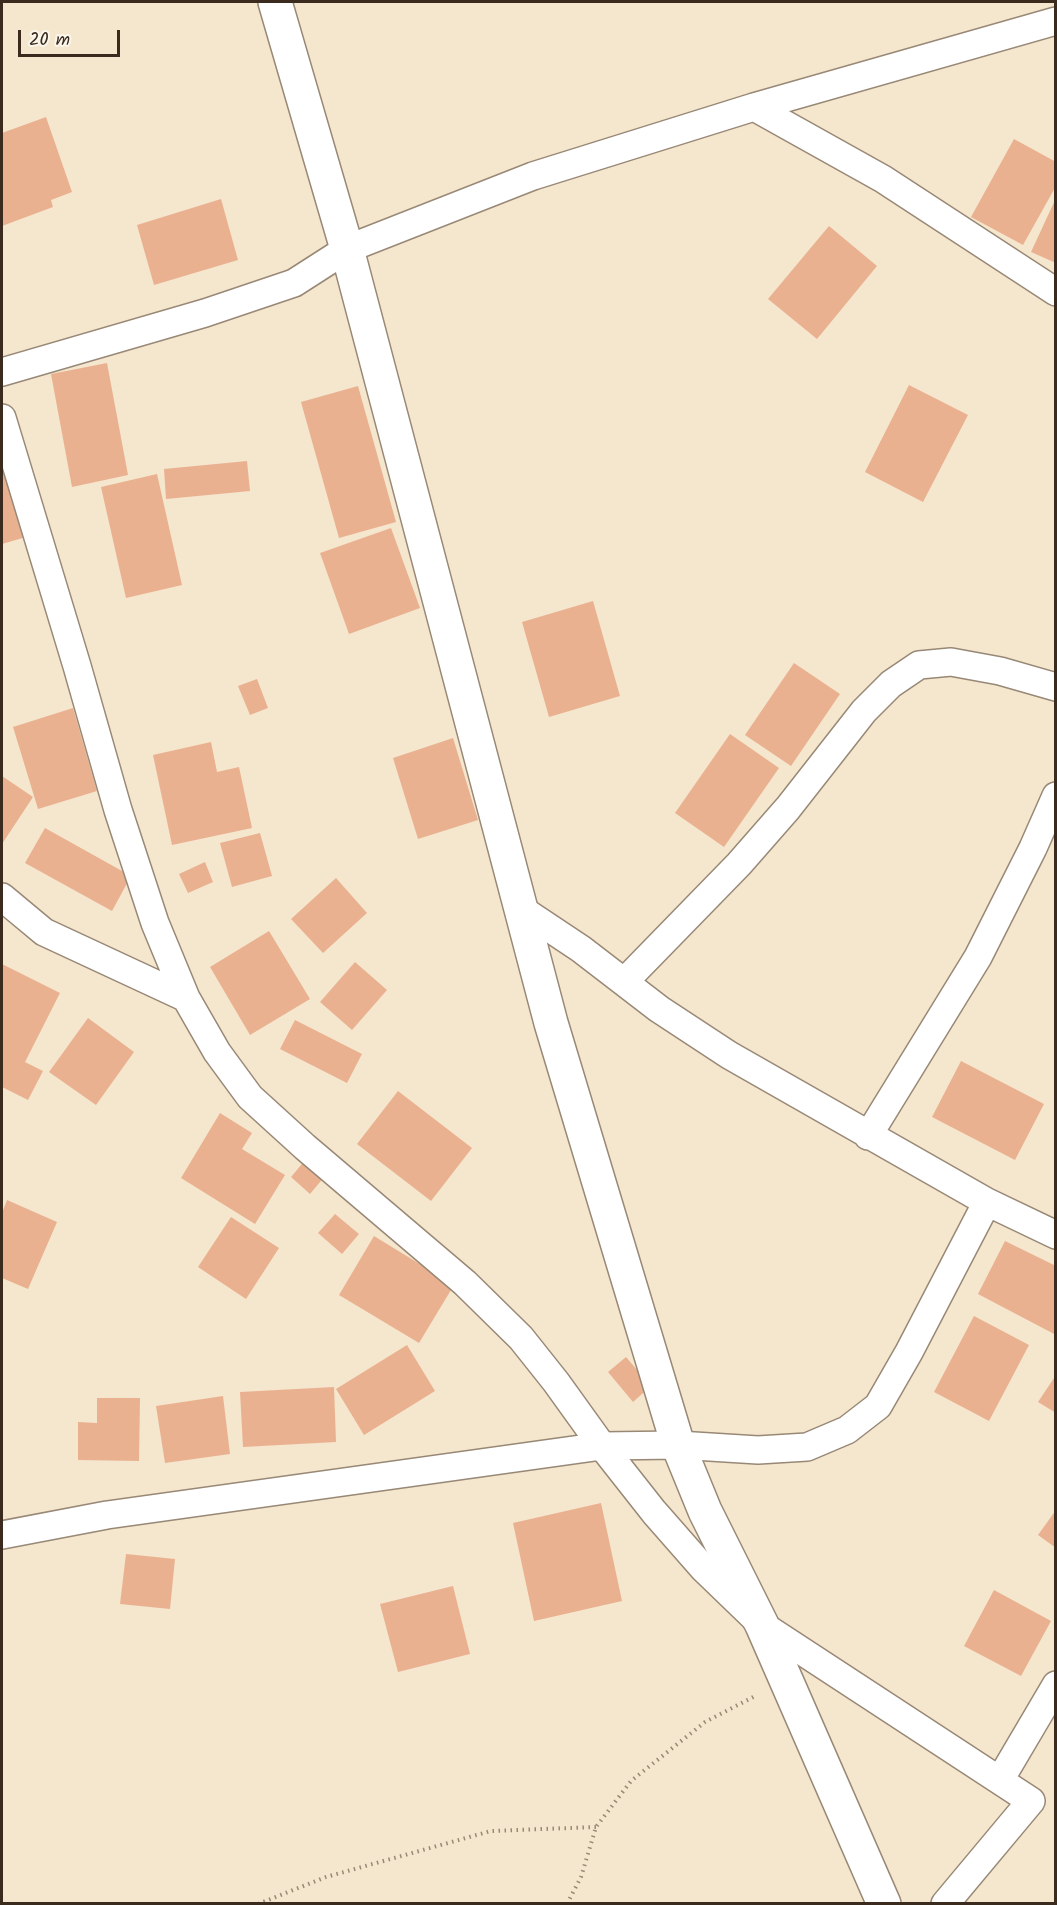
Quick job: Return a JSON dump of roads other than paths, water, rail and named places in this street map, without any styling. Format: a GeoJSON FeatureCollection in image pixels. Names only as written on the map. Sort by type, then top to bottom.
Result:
{"type":"FeatureCollection","features":[{"type":"Feature","properties":{"kind":"main road"},"geometry":{"type":"LineString","coordinates":[[275,2],[347,249],[551,1023],[678,1445],[705,1511],[762,1625],[884,1904]]}},
{"type":"Feature","properties":{"kind":"street"},"geometry":{"type":"LineString","coordinates":[[2,372],[205,313],[294,283],[347,249],[533,176],[754,106],[1056,21]]}},
{"type":"Feature","properties":{"kind":"street"},"geometry":{"type":"LineString","coordinates":[[754,106],[883,179],[1056,292]]}},
{"type":"Feature","properties":{"kind":"street"},"geometry":{"type":"LineString","coordinates":[[2,418],[118,810],[155,923],[186,998],[217,1052],[250,1097],[465,1284],[521,1338],[654,1512],[704,1569],[762,1625],[1031,1801],[945,1904]]}},
{"type":"Feature","properties":{"kind":"street"},"geometry":{"type":"LineString","coordinates":[[624,982],[739,864],[788,808],[864,711],[891,684],[919,665],[951,662],[1000,671],[1056,687]]}},
{"type":"Feature","properties":{"kind":"street"},"geometry":{"type":"LineString","coordinates":[[868,1136],[978,957],[1033,848],[1056,796]]}},
{"type":"Feature","properties":{"kind":"street"},"geometry":{"type":"LineString","coordinates":[[2,897],[44,932],[186,998]]}},
{"type":"Feature","properties":{"kind":"street"},"geometry":{"type":"LineString","coordinates":[[521,909],[659,1009],[729,1055],[987,1202],[1056,1235]]}},
{"type":"Feature","properties":{"kind":"street"},"geometry":{"type":"LineString","coordinates":[[2,1535],[107,1515],[602,1446],[678,1445],[758,1450],[807,1447],[847,1430],[878,1406],[909,1352],[987,1202]]}},
{"type":"Feature","properties":{"kind":"street"},"geometry":{"type":"LineString","coordinates":[[999,1780],[1056,1685]]}}]}
